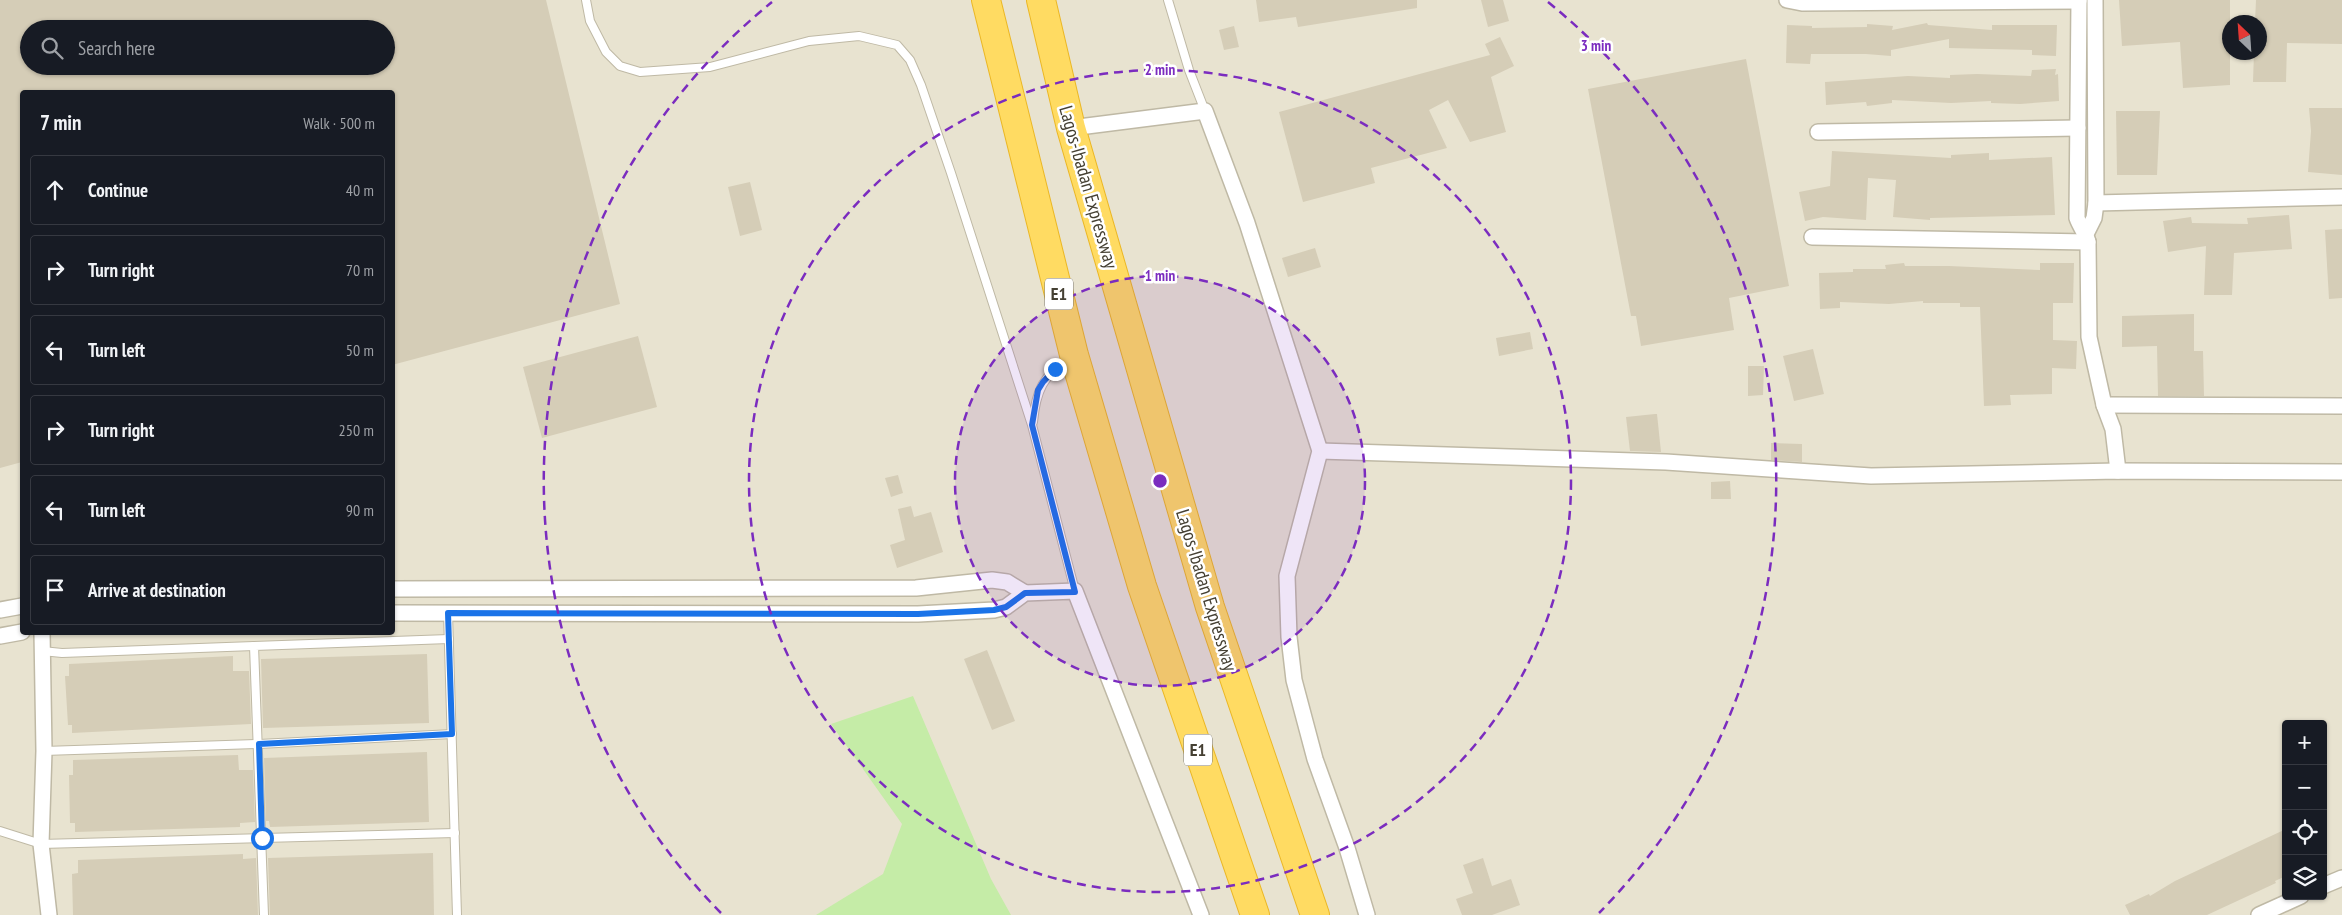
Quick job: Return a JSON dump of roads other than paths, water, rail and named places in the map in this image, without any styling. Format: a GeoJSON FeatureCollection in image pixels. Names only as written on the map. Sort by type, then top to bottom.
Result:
{"type":"FeatureCollection","features":[{"type":"Feature","properties":{"kind":"highway","name":"E1"},"geometry":{"type":"LineString","coordinates":[[986,0],[1074,355],[1142,586],[1255,915]]}},
{"type":"Feature","properties":{"kind":"highway","name":"Lagos-Ibadan Expressway"},"geometry":{"type":"LineString","coordinates":[[1041,0],[1071,128],[1210,608],[1316,915]]}},
{"type":"Feature","properties":{"kind":"street"},"geometry":{"type":"LineString","coordinates":[[1786,0],[1802,3],[2079,1],[2077,218],[2087,238]]}},
{"type":"Feature","properties":{"kind":"street"},"geometry":{"type":"LineString","coordinates":[[2095,0],[2096,203],[2094,218],[2087,238],[2089,337],[2104,405],[2113,429],[2118,471]]}},
{"type":"Feature","properties":{"kind":"street"},"geometry":{"type":"LineString","coordinates":[[1071,128],[1205,111],[1247,223],[1320,451],[1287,576],[1289,637],[1294,680],[1315,759],[1347,848],[1367,915]]}},
{"type":"Feature","properties":{"kind":"street"},"geometry":{"type":"LineString","coordinates":[[1818,132],[2078,128]]}},
{"type":"Feature","properties":{"kind":"street"},"geometry":{"type":"LineString","coordinates":[[2096,203],[2342,197]]}},
{"type":"Feature","properties":{"kind":"street"},"geometry":{"type":"LineString","coordinates":[[1812,237],[2087,238]]}},
{"type":"Feature","properties":{"kind":"street"},"geometry":{"type":"LineString","coordinates":[[2104,405],[2342,406]]}},
{"type":"Feature","properties":{"kind":"street"},"geometry":{"type":"LineString","coordinates":[[1320,451],[1666,462],[1871,476],[2118,471],[2342,472]]}},
{"type":"Feature","properties":{"kind":"street"},"geometry":{"type":"LineString","coordinates":[[395,589],[916,588],[992,580],[1008,582],[1025,593],[1075,592],[1201,915]]}},
{"type":"Feature","properties":{"kind":"street"},"geometry":{"type":"LineString","coordinates":[[395,613],[918,614],[994,610],[1006,607],[1025,593]]}},
{"type":"Feature","properties":{"kind":"street"},"geometry":{"type":"LineString","coordinates":[[0,610],[20,606]]}},
{"type":"Feature","properties":{"kind":"street"},"geometry":{"type":"LineString","coordinates":[[0,636],[20,632]]}},
{"type":"Feature","properties":{"kind":"street"},"geometry":{"type":"LineString","coordinates":[[42,635],[44,750],[41,844],[49,915]]}},
{"type":"Feature","properties":{"kind":"street"},"geometry":{"type":"LineString","coordinates":[[2327,884],[2342,878]]}},
{"type":"Feature","properties":{"kind":"street"},"geometry":{"type":"LineString","coordinates":[[2259,915],[2292,900]]}},
{"type":"Feature","properties":{"kind":"lane"},"geometry":{"type":"LineString","coordinates":[[586,0],[590,21],[606,52],[620,66],[640,72],[710,67],[809,41],[859,36],[897,45],[910,60],[924,94],[1032,425],[1075,592]]}},
{"type":"Feature","properties":{"kind":"lane"},"geometry":{"type":"LineString","coordinates":[[1168,0],[1188,70],[1205,111]]}},
{"type":"Feature","properties":{"kind":"lane"},"geometry":{"type":"LineString","coordinates":[[1032,425],[1038,390],[1055,369],[1074,355]]}},
{"type":"Feature","properties":{"kind":"lane"},"geometry":{"type":"LineString","coordinates":[[448,613],[457,915]]}},
{"type":"Feature","properties":{"kind":"lane"},"geometry":{"type":"LineString","coordinates":[[42,651],[62,653],[448,639]]}},
{"type":"Feature","properties":{"kind":"lane"},"geometry":{"type":"LineString","coordinates":[[254,646],[264,915]]}},
{"type":"Feature","properties":{"kind":"lane"},"geometry":{"type":"LineString","coordinates":[[44,750],[259,744],[452,734]]}},
{"type":"Feature","properties":{"kind":"lane"},"geometry":{"type":"LineString","coordinates":[[0,831],[41,844],[455,833]]}}]}
